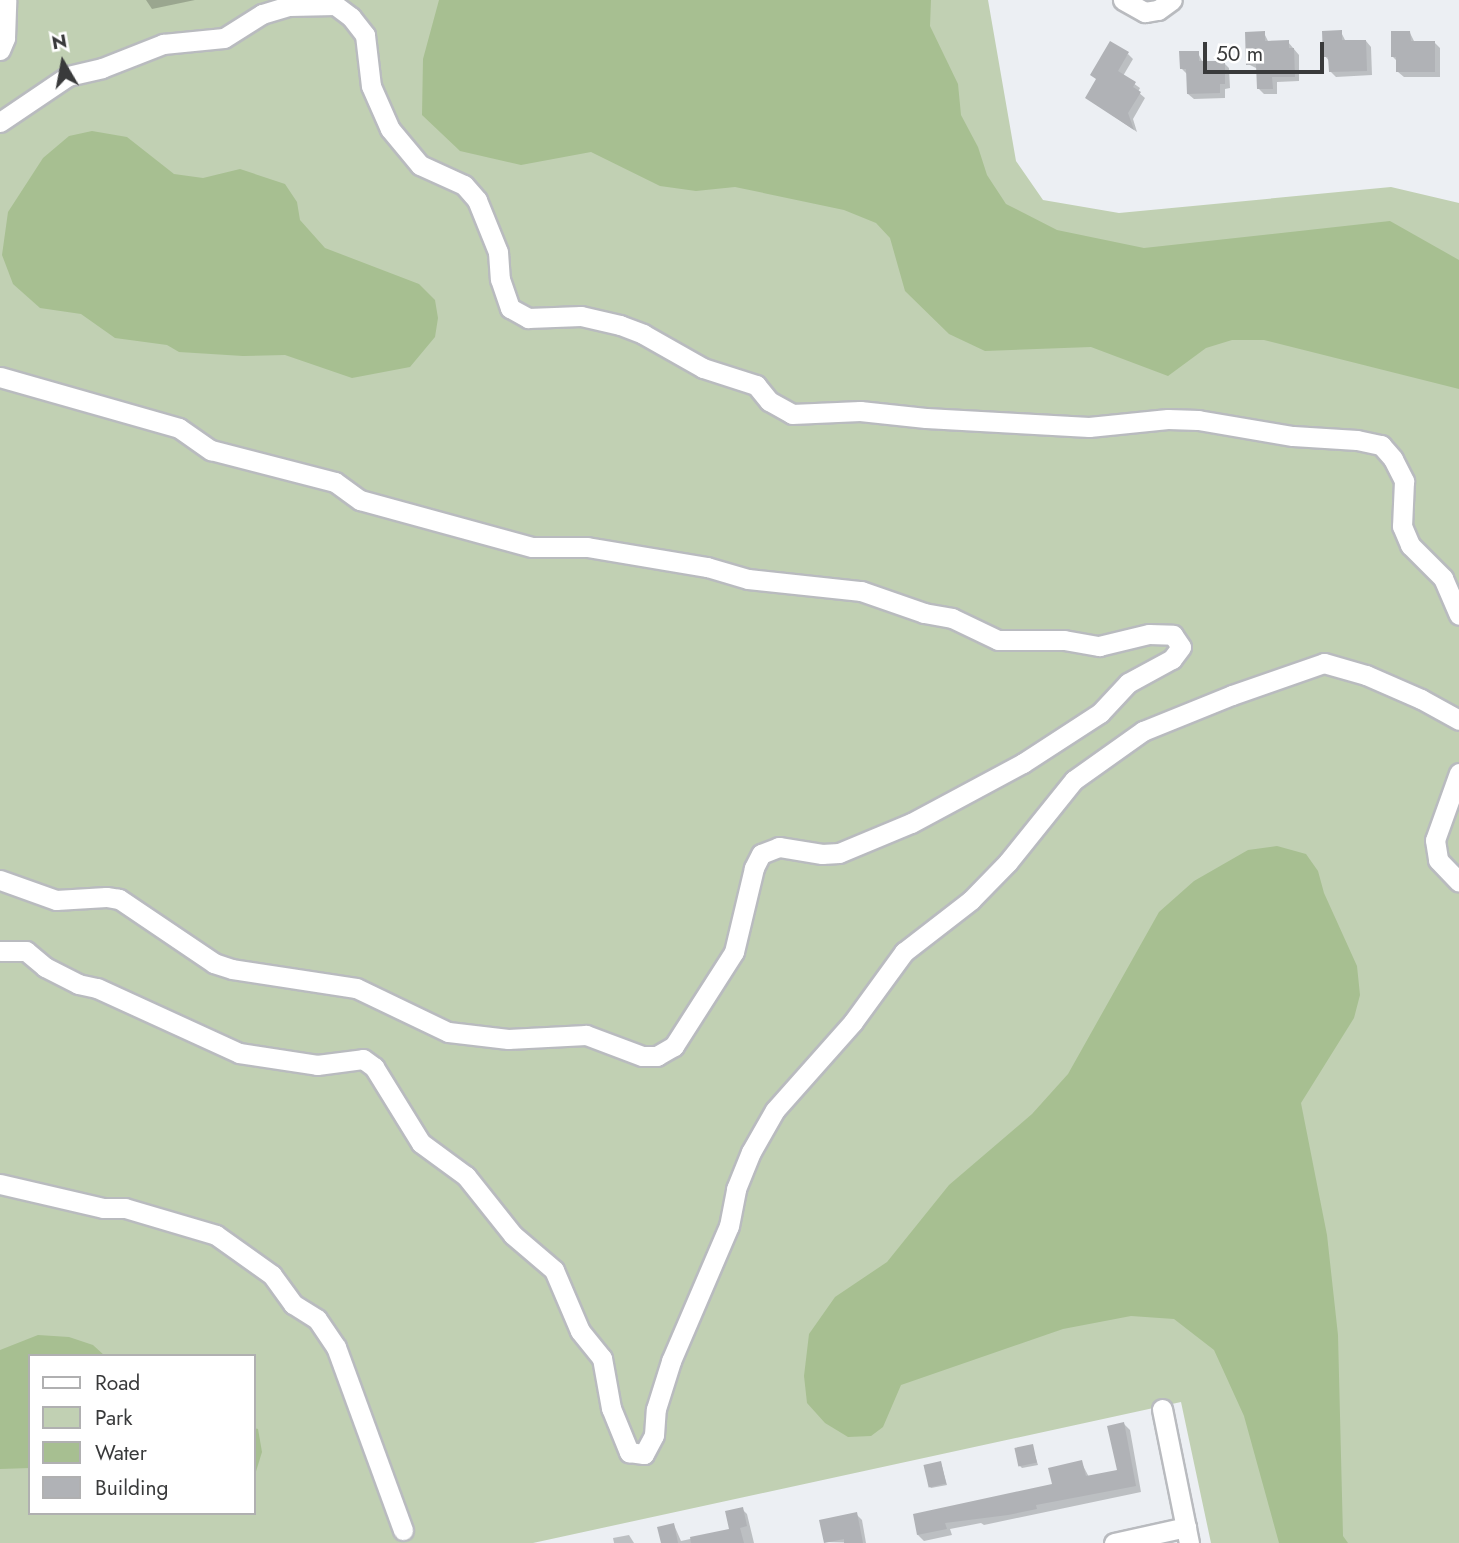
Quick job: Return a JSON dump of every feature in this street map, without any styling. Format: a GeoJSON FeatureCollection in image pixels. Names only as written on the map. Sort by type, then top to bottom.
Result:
{"type":"FeatureCollection","features":[{"type":"Feature","properties":{"kind":"street"},"geometry":{"type":"LineString","coordinates":[[0,50],[5,38],[6,0]]}},
{"type":"Feature","properties":{"kind":"street"},"geometry":{"type":"LineString","coordinates":[[1124,0],[1145,12],[1158,10],[1172,0]]}},
{"type":"Feature","properties":{"kind":"street"},"geometry":{"type":"LineString","coordinates":[[0,122],[68,76],[103,68],[163,44],[224,38],[262,14],[289,6],[335,5],[351,17],[365,35],[371,86],[390,129],[420,164],[464,185],[477,200],[498,252],[500,279],[510,308],[528,318],[581,316],[620,325],[654,340],[703,368],[756,385],[769,401],[792,414],[860,411],[915,418],[1089,427],[1168,419],[1198,420],[1293,436],[1357,440],[1381,445],[1393,459],[1404,481],[1402,526],[1410,545],[1443,578],[1459,615]]}},
{"type":"Feature","properties":{"kind":"street"},"geometry":{"type":"LineString","coordinates":[[0,377],[178,428],[211,450],[335,482],[360,500],[532,547],[587,547],[697,565],[748,579],[861,591],[924,613],[952,618],[998,640],[1064,640],[1100,646],[1149,634],[1172,635],[1181,647],[1172,659],[1129,683],[1100,713],[1023,763],[911,823],[839,853],[822,854],[779,847],[761,854],[754,868],[734,952],[674,1046],[657,1056],[642,1056],[586,1035],[508,1039],[448,1032],[356,988],[232,969],[214,963],[119,899],[106,897],[56,900],[0,880]]}},
{"type":"Feature","properties":{"kind":"street"},"geometry":{"type":"LineString","coordinates":[[0,951],[26,951],[45,967],[78,984],[97,988],[239,1053],[317,1065],[363,1059],[374,1067],[421,1143],[466,1175],[513,1235],[554,1270],[580,1331],[602,1358],[611,1408],[629,1452],[644,1454],[654,1435],[656,1409],[671,1361],[729,1226],[736,1189],[751,1152],[775,1110],[853,1022],[904,953],[971,900],[1008,862],[1074,780],[1143,731],[1232,695],[1324,663],[1366,675],[1422,699],[1459,720]]}},
{"type":"Feature","properties":{"kind":"street"},"geometry":{"type":"LineString","coordinates":[[1459,773],[1435,840],[1438,860],[1459,882]]}},
{"type":"Feature","properties":{"kind":"street"},"geometry":{"type":"LineString","coordinates":[[0,1184],[103,1208],[125,1208],[216,1235],[272,1275],[293,1304],[317,1319],[336,1347],[403,1530]]}},
{"type":"Feature","properties":{"kind":"street"},"geometry":{"type":"LineString","coordinates":[[1114,1543],[1188,1535],[1162,1409]]}},
{"type":"Feature","properties":{"kind":"green space"},"geometry":{"type":"Polygon","coordinates":[[[0,0],[988,0],[1016,161],[1043,200],[1119,213],[1391,187],[1459,203],[1459,1543],[1211,1543],[1181,1402],[533,1543],[0,1543],[0,0]]]}},
{"type":"Feature","properties":{"kind":"water"},"geometry":{"type":"Polygon","coordinates":[[[439,0],[931,0],[930,26],[958,84],[961,115],[978,147],[987,175],[1006,204],[1057,230],[1144,248],[1390,221],[1459,260],[1459,389],[1264,340],[1232,340],[1206,348],[1168,376],[1091,347],[985,351],[949,334],[905,291],[890,238],[876,223],[844,210],[735,187],[696,191],[660,186],[591,152],[521,165],[460,151],[422,115],[423,59],[439,0]]]}},
{"type":"Feature","properties":{"kind":"water"},"geometry":{"type":"Polygon","coordinates":[[[92,131],[127,137],[174,174],[203,178],[240,169],[285,184],[297,202],[300,220],[325,248],[419,284],[435,300],[438,318],[435,337],[410,367],[352,378],[285,355],[243,356],[179,352],[167,345],[115,338],[81,314],[40,308],[13,284],[2,255],[8,212],[43,158],[69,136],[92,131]]]}},
{"type":"Feature","properties":{"kind":"water"},"geometry":{"type":"Polygon","coordinates":[[[1277,846],[1306,854],[1318,871],[1324,893],[1357,966],[1360,995],[1354,1018],[1301,1103],[1327,1235],[1338,1335],[1343,1536],[1348,1543],[1279,1543],[1244,1416],[1214,1350],[1174,1319],[1131,1316],[1063,1329],[901,1385],[883,1427],[871,1436],[848,1437],[825,1423],[807,1403],[804,1376],[809,1334],[835,1297],[887,1262],[949,1185],[1032,1114],[1068,1074],[1159,912],[1194,881],[1248,850],[1277,846]]]}},
{"type":"Feature","properties":{"kind":"water"},"geometry":{"type":"Polygon","coordinates":[[[38,1335],[69,1337],[93,1345],[103,1354],[28,1354],[28,1468],[0,1469],[0,1350],[38,1335]]]}},
{"type":"Feature","properties":{"kind":"water"},"geometry":{"type":"Polygon","coordinates":[[[256,1428],[258,1429],[262,1452],[256,1472],[256,1428]]]}},
{"type":"Feature","properties":{"kind":"building"},"geometry":{"type":"Polygon","coordinates":[[[1342,30],[1342,40],[1366,40],[1367,71],[1329,72],[1328,57],[1323,57],[1322,31],[1342,30]]]}},
{"type":"Feature","properties":{"kind":"building"},"geometry":{"type":"Polygon","coordinates":[[[1265,31],[1265,41],[1289,40],[1289,48],[1294,48],[1295,77],[1272,77],[1273,89],[1257,89],[1256,64],[1246,65],[1245,32],[1265,31]]]}},
{"type":"Feature","properties":{"kind":"building"},"geometry":{"type":"Polygon","coordinates":[[[1391,31],[1410,31],[1411,41],[1435,41],[1435,72],[1396,72],[1396,57],[1391,57],[1391,31]]]}},
{"type":"Feature","properties":{"kind":"building"},"geometry":{"type":"Polygon","coordinates":[[[1110,41],[1129,52],[1118,71],[1136,82],[1133,87],[1141,92],[1128,113],[1134,130],[1085,98],[1096,79],[1090,75],[1110,41]]]}},
{"type":"Feature","properties":{"kind":"building"},"geometry":{"type":"Polygon","coordinates":[[[1179,51],[1199,51],[1199,61],[1225,61],[1225,84],[1220,84],[1220,93],[1187,94],[1186,69],[1180,69],[1179,51]]]}},
{"type":"Feature","properties":{"kind":"building"},"geometry":{"type":"Polygon","coordinates":[[[1124,1422],[1136,1486],[1036,1505],[1037,1509],[1008,1515],[945,1523],[947,1529],[917,1535],[913,1514],[1052,1484],[1048,1468],[1082,1460],[1086,1476],[1117,1470],[1107,1426],[1124,1422]]]}},
{"type":"Feature","properties":{"kind":"building"},"geometry":{"type":"Polygon","coordinates":[[[1033,1444],[1037,1463],[1018,1467],[1014,1448],[1033,1444]]]}},
{"type":"Feature","properties":{"kind":"building"},"geometry":{"type":"Polygon","coordinates":[[[941,1461],[946,1483],[929,1487],[923,1465],[941,1461]]]}},
{"type":"Feature","properties":{"kind":"building"},"geometry":{"type":"Polygon","coordinates":[[[743,1507],[747,1526],[740,1528],[744,1543],[691,1543],[690,1537],[729,1529],[725,1511],[743,1507]]]}},
{"type":"Feature","properties":{"kind":"building"},"geometry":{"type":"Polygon","coordinates":[[[857,1512],[863,1543],[844,1543],[844,1539],[824,1543],[819,1520],[857,1512]]]}},
{"type":"Feature","properties":{"kind":"building"},"geometry":{"type":"Polygon","coordinates":[[[674,1523],[678,1543],[661,1543],[657,1527],[674,1523]]]}}]}
